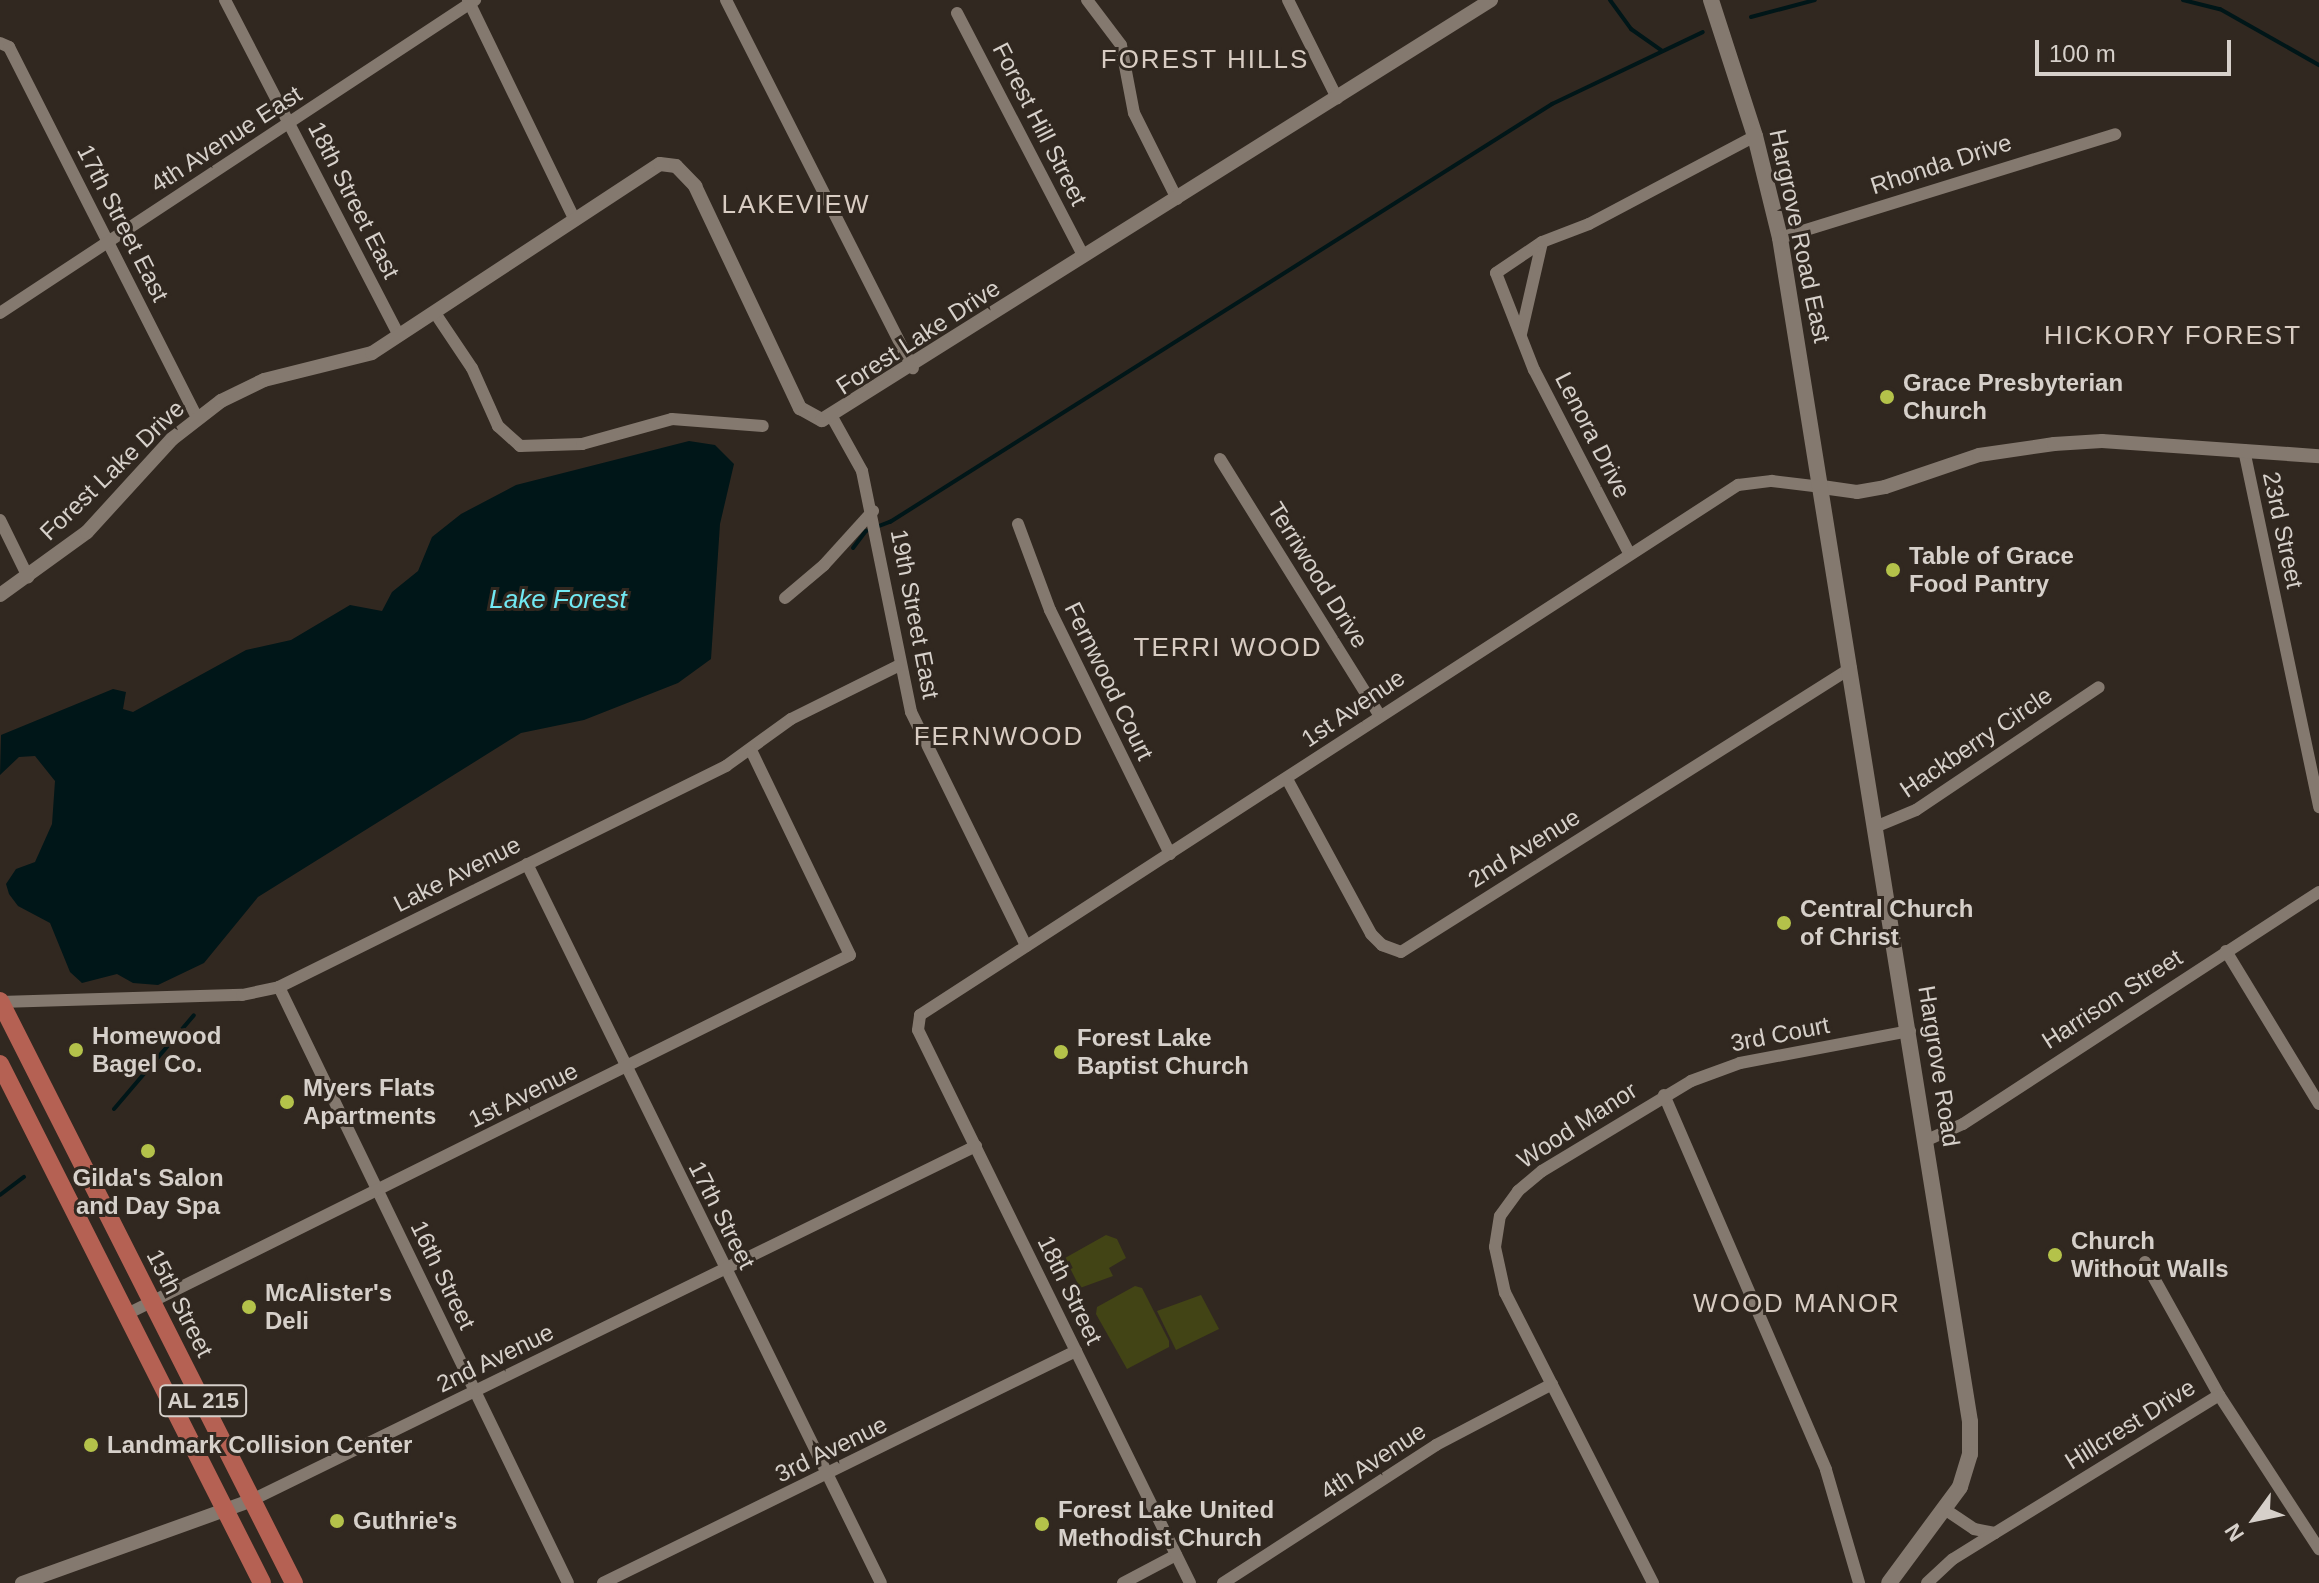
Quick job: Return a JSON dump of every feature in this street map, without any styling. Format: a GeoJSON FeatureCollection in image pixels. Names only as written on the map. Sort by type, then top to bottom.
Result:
{"type":"FeatureCollection","features":[{"type":"Feature","properties":{"kind":"main road","name":"Hargrove Road East"},"geometry":{"type":"LineString","coordinates":[[1711,0],[1755,136],[1780,238],[1822,487]]}},
{"type":"Feature","properties":{"kind":"main road","name":"Hargrove Road"},"geometry":{"type":"LineString","coordinates":[[1822,487],[1970,1422],[1966,1472],[1946,1510],[1889,1583]]}},
{"type":"Feature","properties":{"kind":"main road","name":"15th Street"},"geometry":{"type":"LineString","coordinates":[[0,1002],[294,1583]]}},
{"type":"Feature","properties":{"kind":"main road","name":"AL 215"},"geometry":{"type":"LineString","coordinates":[[0,1064],[262,1583]]}},
{"type":"Feature","properties":{"kind":"main road"},"geometry":{"type":"LineString","coordinates":[[1906,1583],[1912,1554]]}},
{"type":"Feature","properties":{"kind":"street","name":"18th Street East"},"geometry":{"type":"LineString","coordinates":[[225,0],[399,336]]}},
{"type":"Feature","properties":{"kind":"street"},"geometry":{"type":"LineString","coordinates":[[726,0],[913,368]]}},
{"type":"Feature","properties":{"kind":"street"},"geometry":{"type":"LineString","coordinates":[[1087,0],[1121,45],[1134,113],[1177,199]]}},
{"type":"Feature","properties":{"kind":"street"},"geometry":{"type":"LineString","coordinates":[[1288,0],[1337,98]]}},
{"type":"Feature","properties":{"kind":"street","name":"Forest Lake Drive"},"geometry":{"type":"LineString","coordinates":[[0,595],[87,532],[197,418],[264,380],[341,363],[399,336],[660,164],[676,166],[688,174],[800,408],[812,418],[832,417],[913,368],[1083,255],[1491,0]]}},
{"type":"Feature","properties":{"kind":"street","name":"4th Avenue East"},"geometry":{"type":"LineString","coordinates":[[0,313],[290,124],[471,1]]}},
{"type":"Feature","properties":{"kind":"street"},"geometry":{"type":"LineString","coordinates":[[471,1],[575,220]]}},
{"type":"Feature","properties":{"kind":"street","name":"Forest Hill Street"},"geometry":{"type":"LineString","coordinates":[[957,13],[1083,255]]}},
{"type":"Feature","properties":{"kind":"street","name":"17th Street East"},"geometry":{"type":"LineString","coordinates":[[5,45],[197,418]]}},
{"type":"Feature","properties":{"kind":"street","name":"Rhonda Drive"},"geometry":{"type":"LineString","coordinates":[[1780,238],[2115,134]]}},
{"type":"Feature","properties":{"kind":"street","name":"Lenora Drive"},"geometry":{"type":"LineString","coordinates":[[1629,553],[1521,334],[1496,273],[1542,242],[1574,231],[1755,136]]}},
{"type":"Feature","properties":{"kind":"street"},"geometry":{"type":"LineString","coordinates":[[1521,334],[1542,242]]}},
{"type":"Feature","properties":{"kind":"street"},"geometry":{"type":"LineString","coordinates":[[435,313],[472,368],[498,426],[520,446],[582,444],[672,419],[763,426]]}},
{"type":"Feature","properties":{"kind":"street","name":"19th Street East"},"geometry":{"type":"LineString","coordinates":[[832,417],[862,471],[873,511],[898,666],[916,728],[1026,946]]}},
{"type":"Feature","properties":{"kind":"street"},"geometry":{"type":"LineString","coordinates":[[1822,487],[1857,492],[1885,487],[1979,455],[2054,444],[2102,441],[2319,456]]}},
{"type":"Feature","properties":{"kind":"street","name":"23rd Street"},"geometry":{"type":"LineString","coordinates":[[2244,450],[2319,807]]}},
{"type":"Feature","properties":{"kind":"street","name":"Terriwood Drive"},"geometry":{"type":"LineString","coordinates":[[1220,459],[1379,714]]}},
{"type":"Feature","properties":{"kind":"street","name":"1st Avenue"},"geometry":{"type":"LineString","coordinates":[[920,1015],[1287,779],[1379,714],[1738,485],[1772,481],[1822,487]]}},
{"type":"Feature","properties":{"kind":"street"},"geometry":{"type":"LineString","coordinates":[[785,598],[824,565],[873,511]]}},
{"type":"Feature","properties":{"kind":"street"},"geometry":{"type":"LineString","coordinates":[[0,520],[28,577]]}},
{"type":"Feature","properties":{"kind":"street","name":"Fernwood Court"},"geometry":{"type":"LineString","coordinates":[[1018,524],[1050,610],[1170,854]]}},
{"type":"Feature","properties":{"kind":"street","name":"Lake Avenue"},"geometry":{"type":"LineString","coordinates":[[0,1002],[242,995],[279,987],[752,752],[791,719],[898,666]]}},
{"type":"Feature","properties":{"kind":"street","name":"2nd Avenue"},"geometry":{"type":"LineString","coordinates":[[1287,779],[1371,934],[1382,945],[1401,952],[1851,668]]}},
{"type":"Feature","properties":{"kind":"street","name":"Hackberry Circle"},"geometry":{"type":"LineString","coordinates":[[1875,827],[1916,810],[2099,687]]}},
{"type":"Feature","properties":{"kind":"street","name":"1st Avenue"},"geometry":{"type":"LineString","coordinates":[[127,1314],[626,1070],[850,955],[752,752]]}},
{"type":"Feature","properties":{"kind":"street","name":"17th Street"},"geometry":{"type":"LineString","coordinates":[[527,864],[881,1583]]}},
{"type":"Feature","properties":{"kind":"street","name":"Harrison Street"},"geometry":{"type":"LineString","coordinates":[[1927,1140],[1963,1124],[2319,892]]}},
{"type":"Feature","properties":{"kind":"street"},"geometry":{"type":"LineString","coordinates":[[2226,951],[2319,1104]]}},
{"type":"Feature","properties":{"kind":"street","name":"16th Street"},"geometry":{"type":"LineString","coordinates":[[279,987],[568,1583]]}},
{"type":"Feature","properties":{"kind":"street","name":"18th Street"},"geometry":{"type":"LineString","coordinates":[[920,1015],[918,1030],[1190,1583]]}},
{"type":"Feature","properties":{"kind":"street","name":"3rd Court"},"geometry":{"type":"LineString","coordinates":[[1664,1095],[1740,1063],[1910,1031]]}},
{"type":"Feature","properties":{"kind":"street","name":"Wood Manor"},"geometry":{"type":"LineString","coordinates":[[1653,1583],[1499,1278],[1495,1247],[1500,1216],[1529,1180],[1664,1095],[1826,1470],[1859,1583]]}},
{"type":"Feature","properties":{"kind":"street","name":"2nd Avenue"},"geometry":{"type":"LineString","coordinates":[[22,1583],[226,1512],[976,1146]]}},
{"type":"Feature","properties":{"kind":"street"},"geometry":{"type":"LineString","coordinates":[[2145,1262],[2219,1395]]}},
{"type":"Feature","properties":{"kind":"street","name":"3rd Avenue"},"geometry":{"type":"LineString","coordinates":[[603,1583],[1076,1351]]}},
{"type":"Feature","properties":{"kind":"street","name":"4th Avenue"},"geometry":{"type":"LineString","coordinates":[[1223,1583],[1436,1445],[1552,1384]]}},
{"type":"Feature","properties":{"kind":"street","name":"Hillcrest Drive"},"geometry":{"type":"LineString","coordinates":[[1927,1583],[1953,1559],[2219,1395],[2319,1549]]}},
{"type":"Feature","properties":{"kind":"street"},"geometry":{"type":"LineString","coordinates":[[1946,1510],[1974,1529],[1995,1533]]}},
{"type":"Feature","properties":{"kind":"street"},"geometry":{"type":"LineString","coordinates":[[1123,1583],[1176,1555]]}},
{"type":"Feature","properties":{"kind":"shaded area"},"geometry":{"type":"Polygon","coordinates":[[[1106,1235],[1117,1239],[1126,1258],[1109,1268],[1113,1276],[1080,1288],[1065,1258],[1106,1235]]]}},
{"type":"Feature","properties":{"kind":"shaded area"},"geometry":{"type":"Polygon","coordinates":[[[1135,1286],[1142,1288],[1169,1341],[1169,1347],[1127,1369],[1096,1314],[1097,1307],[1135,1286]]]}},
{"type":"Feature","properties":{"kind":"shaded area"},"geometry":{"type":"Polygon","coordinates":[[[1201,1295],[1219,1329],[1176,1350],[1157,1311],[1201,1295]]]}},
{"type":"Feature","properties":{"kind":"water","name":"Lake Forest"},"geometry":{"type":"Polygon","coordinates":[[[689,441],[715,445],[734,464],[720,524],[711,659],[678,683],[584,720],[521,733],[258,897],[204,963],[158,985],[133,983],[117,974],[82,983],[70,972],[50,923],[18,906],[9,894],[6,884],[16,869],[35,862],[52,824],[55,781],[35,756],[19,757],[0,775],[1,735],[113,689],[126,692],[123,709],[133,712],[246,650],[291,640],[350,605],[382,611],[392,592],[418,571],[432,537],[461,514],[516,485],[689,441]]]}},
{"type":"Feature","properties":{"kind":"waterway"},"geometry":{"type":"LineString","coordinates":[[1610,0],[1631,29],[1662,51]]}},
{"type":"Feature","properties":{"kind":"waterway"},"geometry":{"type":"LineString","coordinates":[[1751,17],[1815,0]]}},
{"type":"Feature","properties":{"kind":"waterway"},"geometry":{"type":"LineString","coordinates":[[2183,0],[2220,9],[2319,65]]}},
{"type":"Feature","properties":{"kind":"waterway"},"geometry":{"type":"LineString","coordinates":[[853,548],[866,531],[890,522],[1552,104],[1703,32]]}},
{"type":"Feature","properties":{"kind":"waterway"},"geometry":{"type":"LineString","coordinates":[[114,1109],[194,1015]]}},
{"type":"Feature","properties":{"kind":"waterway"},"geometry":{"type":"LineString","coordinates":[[0,1195],[24,1177]]}},
{"type":"Feature","properties":{"kind":"place","name":"Grace Presbyterian Church"},"geometry":{"type":"Point","coordinates":[1887,397]}},
{"type":"Feature","properties":{"kind":"place","name":"Table of Grace Food Pantry"},"geometry":{"type":"Point","coordinates":[1893,570]}},
{"type":"Feature","properties":{"kind":"place","name":"Central Church of Christ"},"geometry":{"type":"Point","coordinates":[1784,923]}},
{"type":"Feature","properties":{"kind":"place","name":"Homewood Bagel Co."},"geometry":{"type":"Point","coordinates":[76,1050]}},
{"type":"Feature","properties":{"kind":"place","name":"Forest Lake Baptist Church"},"geometry":{"type":"Point","coordinates":[1061,1052]}},
{"type":"Feature","properties":{"kind":"place","name":"Myers Flats Apartments"},"geometry":{"type":"Point","coordinates":[287,1102]}},
{"type":"Feature","properties":{"kind":"place","name":"Gilda's Salon and Day Spa"},"geometry":{"type":"Point","coordinates":[148,1151]}},
{"type":"Feature","properties":{"kind":"place","name":"Church Without Walls"},"geometry":{"type":"Point","coordinates":[2055,1255]}},
{"type":"Feature","properties":{"kind":"place","name":"McAlister's Deli"},"geometry":{"type":"Point","coordinates":[249,1307]}},
{"type":"Feature","properties":{"kind":"place","name":"Landmark Collision Center"},"geometry":{"type":"Point","coordinates":[91,1445]}},
{"type":"Feature","properties":{"kind":"place","name":"Guthrie's"},"geometry":{"type":"Point","coordinates":[337,1521]}},
{"type":"Feature","properties":{"kind":"place","name":"Forest Lake United Methodist Church"},"geometry":{"type":"Point","coordinates":[1042,1524]}},
{"type":"Feature","properties":{"kind":"district","name":"FOREST HILLS"},"geometry":{"type":"Point","coordinates":[1205,60]}},
{"type":"Feature","properties":{"kind":"district","name":"LAKEVIEW"},"geometry":{"type":"Point","coordinates":[796,205]}},
{"type":"Feature","properties":{"kind":"district","name":"HICKORY FOREST"},"geometry":{"type":"Point","coordinates":[2173,336]}},
{"type":"Feature","properties":{"kind":"district","name":"TERRI WOOD"},"geometry":{"type":"Point","coordinates":[1228,648]}},
{"type":"Feature","properties":{"kind":"district","name":"FERNWOOD"},"geometry":{"type":"Point","coordinates":[999,737]}},
{"type":"Feature","properties":{"kind":"district","name":"WOOD MANOR"},"geometry":{"type":"Point","coordinates":[1797,1304]}}]}
